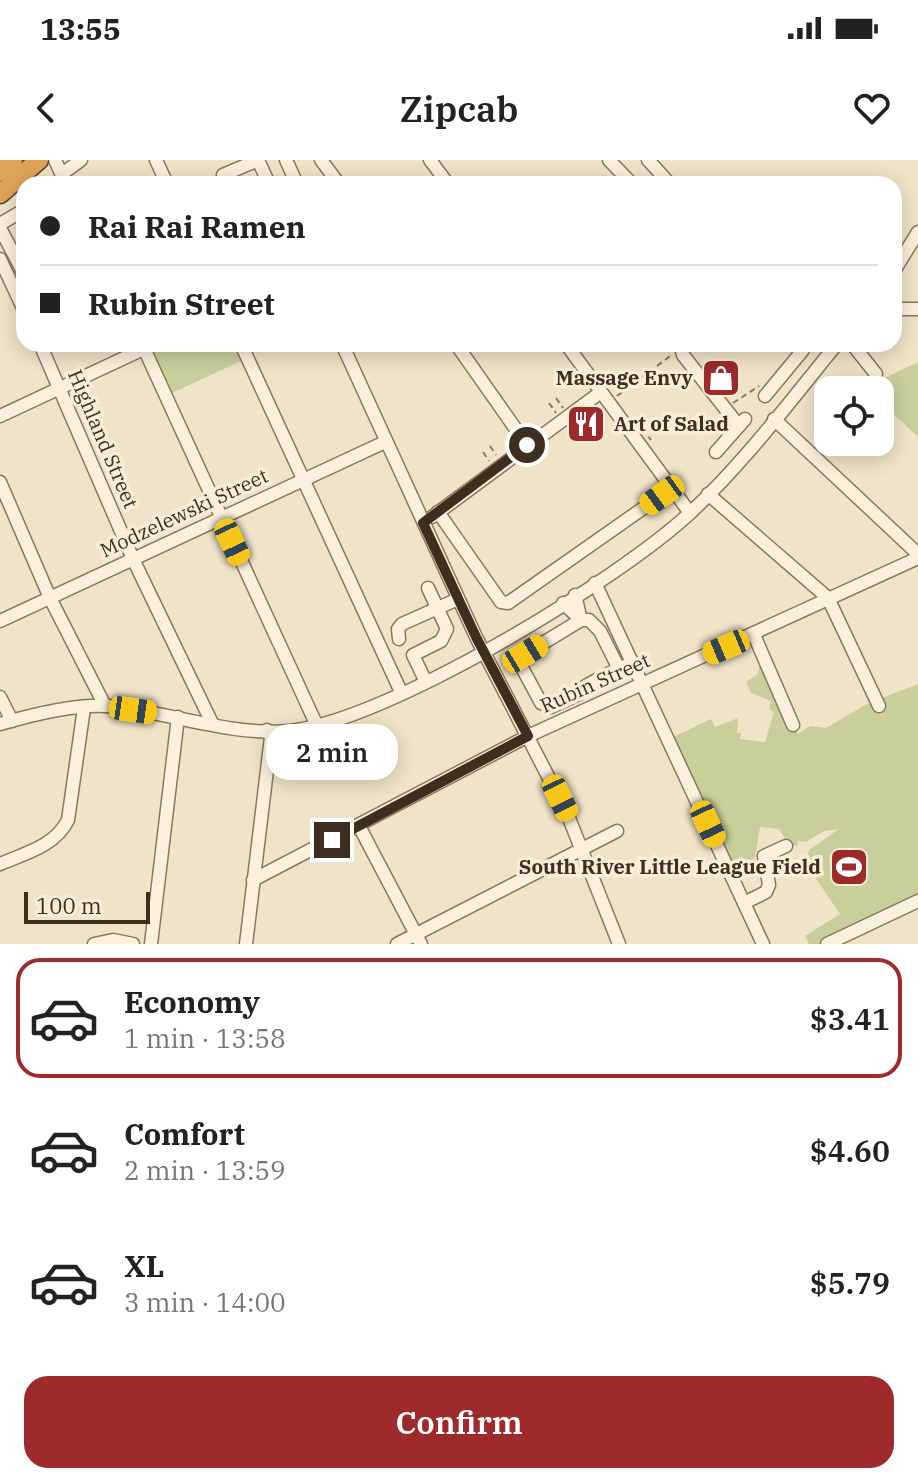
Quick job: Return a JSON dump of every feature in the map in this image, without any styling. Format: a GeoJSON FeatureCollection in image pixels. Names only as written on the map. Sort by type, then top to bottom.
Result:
{"type":"FeatureCollection","features":[{"type":"Feature","properties":{"kind":"highway"},"geometry":{"type":"LineString","coordinates":[[0,172],[22,173],[39,160]]}},
{"type":"Feature","properties":{"kind":"highway"},"geometry":{"type":"LineString","coordinates":[[0,194],[16,179]]}},
{"type":"Feature","properties":{"kind":"street"},"geometry":{"type":"LineString","coordinates":[[67,176],[81,160]]}},
{"type":"Feature","properties":{"kind":"street"},"geometry":{"type":"LineString","coordinates":[[223,175],[258,160]]}},
{"type":"Feature","properties":{"kind":"street"},"geometry":{"type":"LineString","coordinates":[[609,160],[623,176]]}},
{"type":"Feature","properties":{"kind":"street"},"geometry":{"type":"LineString","coordinates":[[648,160],[662,176]]}},
{"type":"Feature","properties":{"kind":"street"},"geometry":{"type":"LineString","coordinates":[[0,226],[16,256]]}},
{"type":"Feature","properties":{"kind":"street"},"geometry":{"type":"LineString","coordinates":[[902,258],[918,232]]}},
{"type":"Feature","properties":{"kind":"street"},"geometry":{"type":"LineString","coordinates":[[0,259],[16,293]]}},
{"type":"Feature","properties":{"kind":"street"},"geometry":{"type":"LineString","coordinates":[[8,276],[16,272]]}},
{"type":"Feature","properties":{"kind":"street","name":"Highland Street"},"geometry":{"type":"LineString","coordinates":[[44,352],[133,559],[212,723]]}},
{"type":"Feature","properties":{"kind":"street"},"geometry":{"type":"LineString","coordinates":[[0,416],[132,352]]}},
{"type":"Feature","properties":{"kind":"street"},"geometry":{"type":"LineString","coordinates":[[149,352],[219,516],[317,726]]}},
{"type":"Feature","properties":{"kind":"street"},"geometry":{"type":"LineString","coordinates":[[245,352],[401,692]]}},
{"type":"Feature","properties":{"kind":"street"},"geometry":{"type":"LineString","coordinates":[[346,352],[458,599],[582,848],[618,941],[604,944]]}},
{"type":"Feature","properties":{"kind":"street"},"geometry":{"type":"LineString","coordinates":[[462,352],[527,445]]}},
{"type":"Feature","properties":{"kind":"street"},"geometry":{"type":"LineString","coordinates":[[573,352],[607,394],[690,513]]}},
{"type":"Feature","properties":{"kind":"street"},"geometry":{"type":"LineString","coordinates":[[681,352],[742,423],[716,452]]}},
{"type":"Feature","properties":{"kind":"street"},"geometry":{"type":"LineString","coordinates":[[764,393],[801,352]]}},
{"type":"Feature","properties":{"kind":"street"},"geometry":{"type":"LineString","coordinates":[[0,697],[6,723],[105,706],[267,730],[317,726],[401,692],[483,650],[563,603],[690,513],[830,352]]}},
{"type":"Feature","properties":{"kind":"street"},"geometry":{"type":"LineString","coordinates":[[863,352],[876,374]]}},
{"type":"Feature","properties":{"kind":"street"},"geometry":{"type":"LineString","coordinates":[[423,523],[527,445],[607,394]]}},
{"type":"Feature","properties":{"kind":"street"},"geometry":{"type":"LineString","coordinates":[[774,419],[918,556]]}},
{"type":"Feature","properties":{"kind":"street","name":"Modzelewski Street"},"geometry":{"type":"LineString","coordinates":[[0,621],[219,516],[385,442]]}},
{"type":"Feature","properties":{"kind":"street"},"geometry":{"type":"LineString","coordinates":[[0,482],[50,598],[105,706]]}},
{"type":"Feature","properties":{"kind":"street"},"geometry":{"type":"LineString","coordinates":[[438,512],[501,602],[508,603],[672,488]]}},
{"type":"Feature","properties":{"kind":"street"},"geometry":{"type":"LineString","coordinates":[[708,494],[830,600],[879,706]]}},
{"type":"Feature","properties":{"kind":"street","name":"Rubin Street"},"geometry":{"type":"LineString","coordinates":[[253,880],[528,736],[830,600],[918,556]]}},
{"type":"Feature","properties":{"kind":"street"},"geometry":{"type":"LineString","coordinates":[[595,583],[763,944]]}},
{"type":"Feature","properties":{"kind":"street"},"geometry":{"type":"LineString","coordinates":[[405,647],[446,637],[447,629],[428,588]]}},
{"type":"Feature","properties":{"kind":"street"},"geometry":{"type":"LineString","coordinates":[[575,595],[581,620]]}},
{"type":"Feature","properties":{"kind":"street"},"geometry":{"type":"LineString","coordinates":[[425,680],[398,629],[402,624],[458,599]]}},
{"type":"Feature","properties":{"kind":"street"},"geometry":{"type":"LineString","coordinates":[[563,603],[581,620]]}},
{"type":"Feature","properties":{"kind":"street"},"geometry":{"type":"LineString","coordinates":[[541,703],[522,668],[521,657],[581,620],[589,620],[600,631],[619,669]]}},
{"type":"Feature","properties":{"kind":"street"},"geometry":{"type":"LineString","coordinates":[[754,635],[793,725]]}},
{"type":"Feature","properties":{"kind":"street"},"geometry":{"type":"LineString","coordinates":[[517,715],[541,703],[557,706],[585,694],[633,662]]}},
{"type":"Feature","properties":{"kind":"street"},"geometry":{"type":"LineString","coordinates":[[0,864],[48,842],[61,833],[68,820],[84,708]]}},
{"type":"Feature","properties":{"kind":"street"},"geometry":{"type":"LineString","coordinates":[[151,944],[178,717]]}},
{"type":"Feature","properties":{"kind":"street"},"geometry":{"type":"LineString","coordinates":[[246,944],[271,737],[267,730]]}},
{"type":"Feature","properties":{"kind":"street"},"geometry":{"type":"LineString","coordinates":[[359,826],[419,939]]}},
{"type":"Feature","properties":{"kind":"street"},"geometry":{"type":"LineString","coordinates":[[397,944],[419,939],[617,831]]}},
{"type":"Feature","properties":{"kind":"street"},"geometry":{"type":"LineString","coordinates":[[744,903],[766,892],[769,885],[764,856],[786,846]]}},
{"type":"Feature","properties":{"kind":"street"},"geometry":{"type":"LineString","coordinates":[[827,944],[918,901]]}},
{"type":"Feature","properties":{"kind":"street"},"geometry":{"type":"LineString","coordinates":[[94,944],[113,940],[133,944]]}},
{"type":"Feature","properties":{"kind":"path"},"geometry":{"type":"LineString","coordinates":[[607,394],[674,352]]}},
{"type":"Feature","properties":{"kind":"path"},"geometry":{"type":"LineString","coordinates":[[727,399],[731,404],[759,385],[764,393]]}},
{"type":"Feature","properties":{"kind":"path"},"geometry":{"type":"LineString","coordinates":[[556,398],[564,409]]}},
{"type":"Feature","properties":{"kind":"path"},"geometry":{"type":"LineString","coordinates":[[549,403],[557,414]]}},
{"type":"Feature","properties":{"kind":"path"},"geometry":{"type":"LineString","coordinates":[[636,421],[651,440]]}},
{"type":"Feature","properties":{"kind":"path"},"geometry":{"type":"LineString","coordinates":[[490,446],[498,458]]}},
{"type":"Feature","properties":{"kind":"path"},"geometry":{"type":"LineString","coordinates":[[483,452],[491,464]]}},
{"type":"Feature","properties":{"kind":"green space"},"geometry":{"type":"Polygon","coordinates":[[[152,352],[237,352],[241,361],[170,394],[152,352]]]}},
{"type":"Feature","properties":{"kind":"green space"},"geometry":{"type":"Polygon","coordinates":[[[918,362],[918,437],[894,414],[894,376],[889,376],[918,362]]]}},
{"type":"Feature","properties":{"kind":"green space"},"geometry":{"type":"Polygon","coordinates":[[[760,662],[798,734],[810,726],[826,728],[867,704],[918,684],[918,901],[827,944],[809,944],[805,936],[840,914],[806,864],[809,850],[839,829],[824,831],[806,842],[798,841],[797,846],[789,845],[779,829],[760,827],[753,868],[732,876],[669,739],[711,719],[715,727],[738,718],[737,733],[741,733],[740,739],[765,742],[774,712],[769,709],[771,701],[751,693],[746,682],[758,674],[760,662]]]}},
{"type":"Feature","properties":{"kind":"place","name":"Massage Envy"},"geometry":{"type":"Point","coordinates":[721,378]}},
{"type":"Feature","properties":{"kind":"place","name":"Art of Salad"},"geometry":{"type":"Point","coordinates":[586,424]}},
{"type":"Feature","properties":{"kind":"place","name":"South River Little League Field"},"geometry":{"type":"Point","coordinates":[849,867]}},
{"type":"Feature","properties":{"kind":"route"},"geometry":{"type":"LineString","coordinates":[[332,840],[528,736],[492,670],[423,523],[527,445]]}}]}
